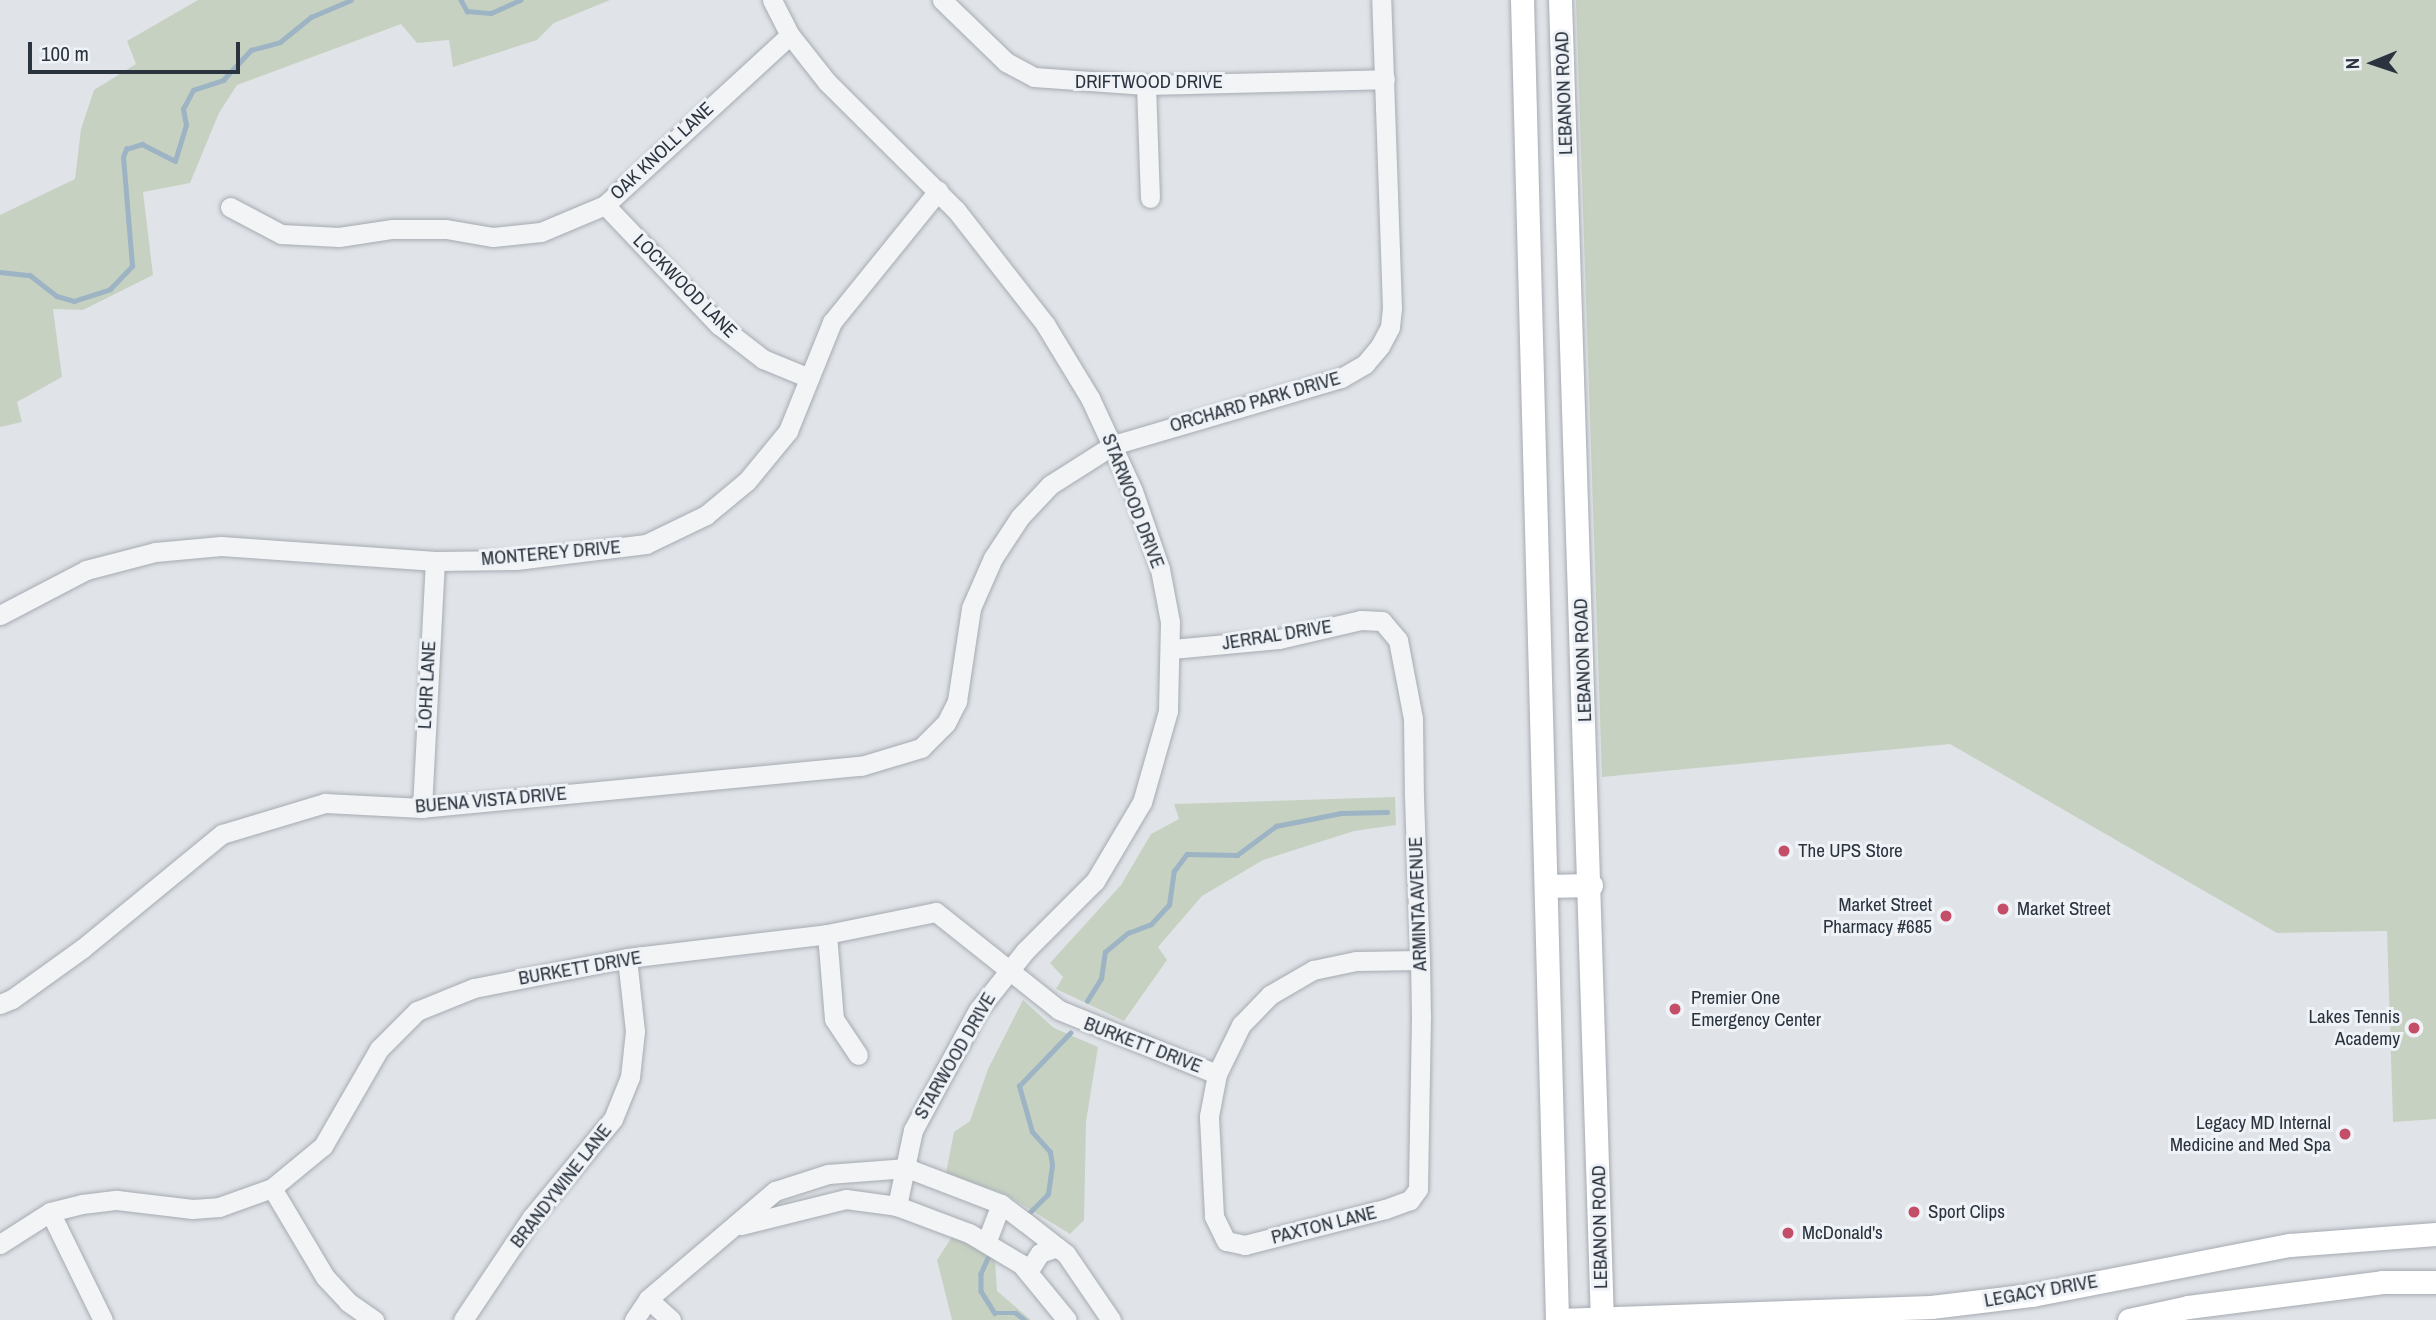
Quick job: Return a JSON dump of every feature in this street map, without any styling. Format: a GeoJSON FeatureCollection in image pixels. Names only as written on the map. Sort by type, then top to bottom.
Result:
{"type":"FeatureCollection","features":[{"type":"Feature","properties":{"kind":"main road","name":"LEBANON ROAD"},"geometry":{"type":"LineString","coordinates":[[1522,0],[1558,1320]]}},
{"type":"Feature","properties":{"kind":"main road","name":"LEBANON ROAD"},"geometry":{"type":"LineString","coordinates":[[1560,0],[1591,885],[1602,1319]]}},
{"type":"Feature","properties":{"kind":"main road"},"geometry":{"type":"LineString","coordinates":[[1546,886],[1591,885]]}},
{"type":"Feature","properties":{"kind":"main road","name":"LEGACY DRIVE"},"geometry":{"type":"LineString","coordinates":[[1558,1320],[1981,1311],[2290,1245],[2436,1234]]}},
{"type":"Feature","properties":{"kind":"main road"},"geometry":{"type":"LineString","coordinates":[[2129,1320],[2188,1307],[2382,1282],[2436,1282]]}},
{"type":"Feature","properties":{"kind":"street","name":"STARWOOD DRIVE"},"geometry":{"type":"LineString","coordinates":[[772,0],[790,35],[880,138],[938,191],[1029,302],[1078,378],[1113,445],[1160,569],[1172,649],[1163,741],[1146,793],[1125,837],[1075,904],[1009,969],[963,1034],[913,1130],[897,1206]]}},
{"type":"Feature","properties":{"kind":"street","name":"DRIFTWOOD DRIVE"},"geometry":{"type":"LineString","coordinates":[[942,0],[1006,62],[1034,77],[1146,85],[1385,79]]}},
{"type":"Feature","properties":{"kind":"street","name":"ORCHARD PARK DRIVE"},"geometry":{"type":"LineString","coordinates":[[946,723],[960,691],[971,608],[993,558],[1020,517],[1044,490],[1080,462],[1113,445],[1341,378],[1374,354],[1390,327],[1392,308],[1381,0]]}},
{"type":"Feature","properties":{"kind":"street","name":"OAK KNOLL LANE"},"geometry":{"type":"LineString","coordinates":[[230,207],[281,234],[339,237],[392,229],[446,229],[493,237],[541,232],[605,205],[790,35]]}},
{"type":"Feature","properties":{"kind":"street"},"geometry":{"type":"LineString","coordinates":[[1146,85],[1150,198]]}},
{"type":"Feature","properties":{"kind":"street","name":"MONTEREY DRIVE"},"geometry":{"type":"LineString","coordinates":[[0,615],[86,570],[155,552],[221,546],[435,561],[516,560],[646,544],[706,515],[747,481],[788,431],[832,322],[938,191]]}},
{"type":"Feature","properties":{"kind":"street","name":"LOCKWOOD LANE"},"geometry":{"type":"LineString","coordinates":[[605,205],[719,325],[763,359],[809,378]]}},
{"type":"Feature","properties":{"kind":"street","name":"LOHR LANE"},"geometry":{"type":"LineString","coordinates":[[422,808],[435,561]]}},
{"type":"Feature","properties":{"kind":"street","name":"JERRAL DRIVE"},"geometry":{"type":"LineString","coordinates":[[1172,649],[1279,639],[1370,619],[1382,621]]}},
{"type":"Feature","properties":{"kind":"street","name":"ARMINTA AVENUE"},"geometry":{"type":"LineString","coordinates":[[1382,621],[1398,640],[1412,710],[1420,960],[1420,1159],[1415,1195]]}},
{"type":"Feature","properties":{"kind":"street","name":"BUENA VISTA DRIVE"},"geometry":{"type":"LineString","coordinates":[[0,1003],[12,999],[83,948],[222,834],[325,803],[422,808],[878,764],[921,748],[946,723]]}},
{"type":"Feature","properties":{"kind":"street","name":"BURKETT DRIVE"},"geometry":{"type":"LineString","coordinates":[[0,1244],[50,1212],[117,1200],[192,1209],[219,1207],[272,1188],[323,1146],[379,1049],[416,1011],[474,988],[627,958],[827,934],[936,912],[1073,1018],[1217,1074]]}},
{"type":"Feature","properties":{"kind":"street"},"geometry":{"type":"LineString","coordinates":[[827,934],[834,1019],[858,1055]]}},
{"type":"Feature","properties":{"kind":"street","name":"BRANDYWINE LANE"},"geometry":{"type":"LineString","coordinates":[[463,1320],[532,1217],[613,1119],[630,1077],[635,1031],[627,958]]}},
{"type":"Feature","properties":{"kind":"street"},"geometry":{"type":"LineString","coordinates":[[1217,1074],[1247,1018],[1292,980],[1335,964],[1420,960]]}},
{"type":"Feature","properties":{"kind":"street","name":"PAXTON LANE"},"geometry":{"type":"LineString","coordinates":[[1217,1074],[1209,1116],[1214,1216],[1219,1234],[1230,1243],[1245,1245],[1385,1209],[1415,1195]]}},
{"type":"Feature","properties":{"kind":"street"},"geometry":{"type":"LineString","coordinates":[[634,1320],[648,1299],[740,1225],[775,1191],[828,1174],[907,1168],[1001,1204],[1057,1247],[1111,1320]]}},
{"type":"Feature","properties":{"kind":"street"},"geometry":{"type":"LineString","coordinates":[[272,1188],[325,1277],[348,1302],[374,1320]]}},
{"type":"Feature","properties":{"kind":"street"},"geometry":{"type":"LineString","coordinates":[[740,1225],[846,1199],[897,1206],[986,1243],[1028,1272],[1067,1320]]}},
{"type":"Feature","properties":{"kind":"street"},"geometry":{"type":"LineString","coordinates":[[986,1243],[1001,1204]]}},
{"type":"Feature","properties":{"kind":"street"},"geometry":{"type":"LineString","coordinates":[[50,1212],[103,1320]]}},
{"type":"Feature","properties":{"kind":"street"},"geometry":{"type":"LineString","coordinates":[[1028,1272],[1040,1253],[1057,1247]]}},
{"type":"Feature","properties":{"kind":"street"},"geometry":{"type":"LineString","coordinates":[[648,1299],[671,1320]]}},
{"type":"Feature","properties":{"kind":"green space"},"geometry":{"type":"Polygon","coordinates":[[[198,0],[610,0],[554,23],[537,40],[453,67],[449,40],[417,43],[401,24],[237,85],[219,113],[190,183],[143,192],[153,275],[83,310],[53,309],[62,377],[17,402],[22,422],[0,427],[0,215],[75,179],[81,129],[94,90],[136,64],[127,41],[198,0]]]}},
{"type":"Feature","properties":{"kind":"green space"},"geometry":{"type":"Polygon","coordinates":[[[1576,0],[2436,0],[2436,1119],[2393,1122],[2387,931],[2277,933],[1950,744],[1602,777],[1576,0]]]}},
{"type":"Feature","properties":{"kind":"green space"},"geometry":{"type":"Polygon","coordinates":[[[1395,797],[1396,825],[1354,831],[1263,860],[1202,896],[1158,947],[1167,960],[1124,1021],[1056,989],[1063,977],[1050,963],[1121,885],[1151,834],[1179,819],[1174,804],[1395,797]]]}},
{"type":"Feature","properties":{"kind":"green space"},"geometry":{"type":"Polygon","coordinates":[[[1023,1000],[1054,1028],[1098,1047],[1086,1122],[1084,1220],[1070,1234],[1005,1194],[946,1173],[954,1132],[970,1121],[988,1069],[1023,1000]]]}},
{"type":"Feature","properties":{"kind":"green space"},"geometry":{"type":"Polygon","coordinates":[[[954,1234],[995,1258],[997,1291],[1031,1320],[952,1320],[937,1260],[954,1234]]]}},
{"type":"Feature","properties":{"kind":"waterway"},"geometry":{"type":"LineString","coordinates":[[0,272],[30,275],[57,296],[74,301],[110,289],[132,266],[123,157],[126,149],[142,144],[175,161],[186,125],[183,109],[193,90],[223,80],[251,50],[280,42],[311,17],[351,0]]}},
{"type":"Feature","properties":{"kind":"waterway"},"geometry":{"type":"LineString","coordinates":[[461,0],[467,11],[491,13],[520,0]]}},
{"type":"Feature","properties":{"kind":"waterway"},"geometry":{"type":"LineString","coordinates":[[1087,1001],[1101,979],[1105,952],[1128,933],[1151,924],[1169,905],[1174,871],[1187,854],[1237,855],[1276,826],[1341,813],[1387,812]]}},
{"type":"Feature","properties":{"kind":"waterway"},"geometry":{"type":"LineString","coordinates":[[1030,1212],[1048,1194],[1052,1165],[1050,1152],[1032,1132],[1019,1086],[1070,1033]]}},
{"type":"Feature","properties":{"kind":"waterway"},"geometry":{"type":"LineString","coordinates":[[988,1258],[981,1274],[981,1291],[995,1313],[1016,1313],[1025,1320]]}},
{"type":"Feature","properties":{"kind":"place","name":"The UPS Store"},"geometry":{"type":"Point","coordinates":[1784,851]}},
{"type":"Feature","properties":{"kind":"place","name":"Market Street"},"geometry":{"type":"Point","coordinates":[2003,909]}},
{"type":"Feature","properties":{"kind":"place","name":"Market Street Pharmacy #685"},"geometry":{"type":"Point","coordinates":[1946,916]}},
{"type":"Feature","properties":{"kind":"place","name":"Premier One Emergency Center"},"geometry":{"type":"Point","coordinates":[1675,1009]}},
{"type":"Feature","properties":{"kind":"place","name":"Lakes Tennis Academy"},"geometry":{"type":"Point","coordinates":[2414,1028]}},
{"type":"Feature","properties":{"kind":"place","name":"Legacy MD Internal Medicine and Med Spa"},"geometry":{"type":"Point","coordinates":[2345,1134]}},
{"type":"Feature","properties":{"kind":"place","name":"Sport Clips"},"geometry":{"type":"Point","coordinates":[1914,1212]}},
{"type":"Feature","properties":{"kind":"place","name":"McDonald's"},"geometry":{"type":"Point","coordinates":[1788,1233]}}]}
